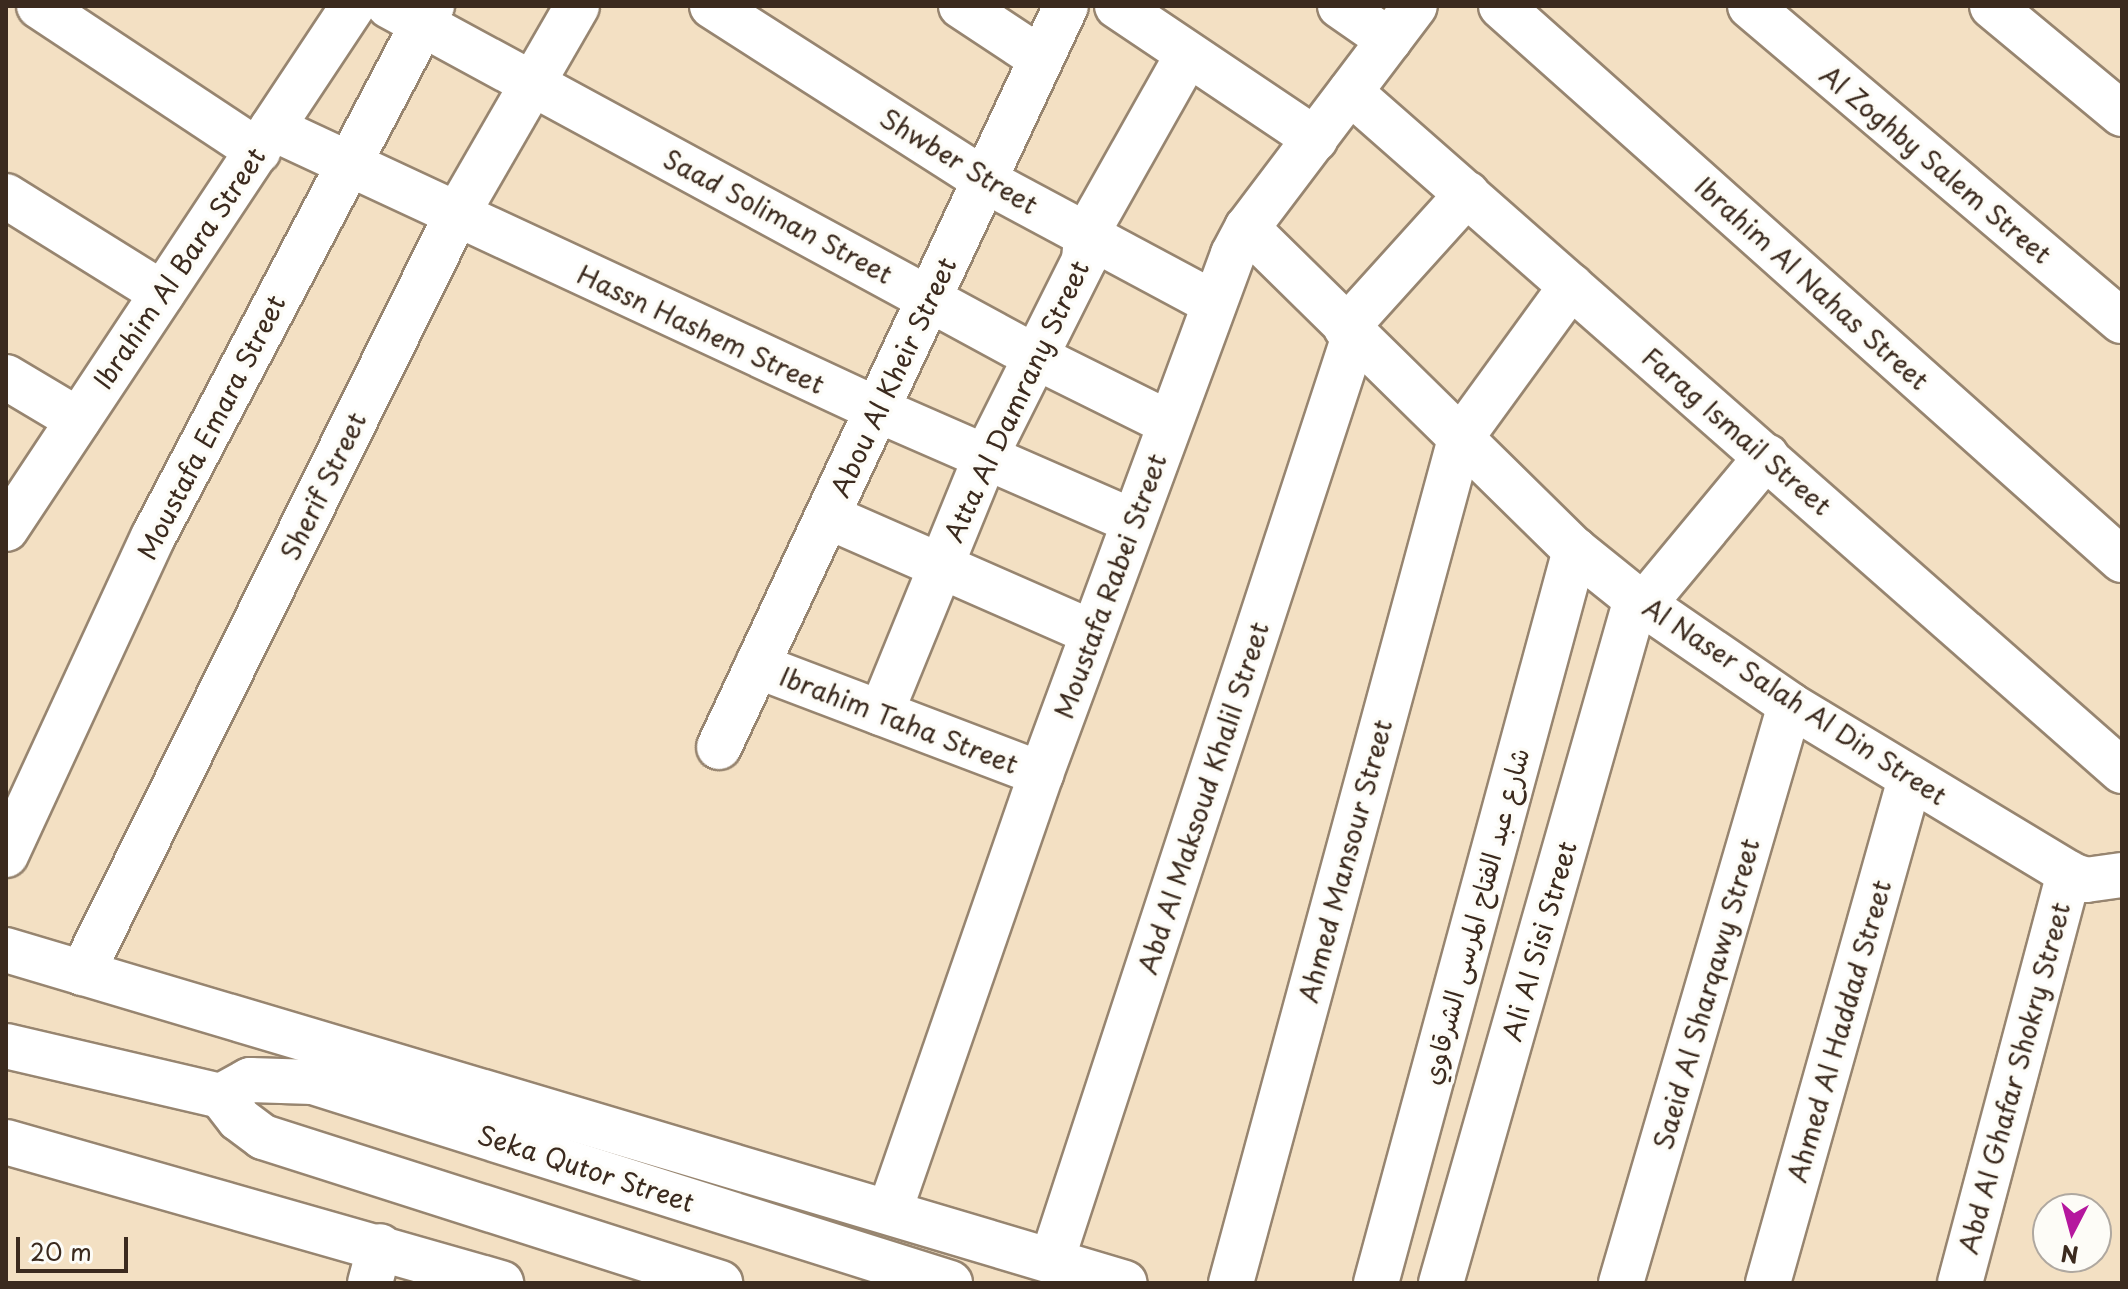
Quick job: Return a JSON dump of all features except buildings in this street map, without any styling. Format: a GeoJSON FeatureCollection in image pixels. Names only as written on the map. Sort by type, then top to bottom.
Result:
{"type":"FeatureCollection","features":[{"type":"Feature","properties":{"kind":"street","name":"Hassn Hashem Street"},"geometry":{"type":"LineString","coordinates":[[39,6],[265,139],[348,164],[878,410],[1134,522]]}},
{"type":"Feature","properties":{"kind":"street","name":"Ibrahim Al Bara Street"},"geometry":{"type":"LineString","coordinates":[[6,529],[353,6]]}},
{"type":"Feature","properties":{"kind":"street","name":"Sherif Street"},"geometry":{"type":"LineString","coordinates":[[82,973],[456,216],[577,6]]}},
{"type":"Feature","properties":{"kind":"street","name":"Shwber Street"},"geometry":{"type":"LineString","coordinates":[[712,6],[984,180],[1213,303]]}},
{"type":"Feature","properties":{"kind":"street"},"geometry":{"type":"LineString","coordinates":[[961,6],[1040,58]]}},
{"type":"Feature","properties":{"kind":"street","name":"Abou Al Kheir Street"},"geometry":{"type":"LineString","coordinates":[[719,747],[1066,6]]}},
{"type":"Feature","properties":{"kind":"street"},"geometry":{"type":"LineString","coordinates":[[1117,6],[1187,56],[1315,139]]}},
{"type":"Feature","properties":{"kind":"street"},"geometry":{"type":"LineString","coordinates":[[1340,6],[1389,40]]}},
{"type":"Feature","properties":{"kind":"street","name":"Moustafa Rabei Street"},"geometry":{"type":"LineString","coordinates":[[890,1210],[1041,774],[1213,303],[1247,228],[1415,6]]}},
{"type":"Feature","properties":{"kind":"street","name":"Ibrahim Al Nahas Street"},"geometry":{"type":"LineString","coordinates":[[1501,6],[2122,560]]}},
{"type":"Feature","properties":{"kind":"street","name":"Al Zoghby Salem Street"},"geometry":{"type":"LineString","coordinates":[[1750,6],[2122,321]]}},
{"type":"Feature","properties":{"kind":"street"},"geometry":{"type":"LineString","coordinates":[[1992,6],[2122,114]]}},
{"type":"Feature","properties":{"kind":"street","name":"Saad Soliman Street"},"geometry":{"type":"LineString","coordinates":[[414,12],[532,83],[1034,356],[1169,423]]}},
{"type":"Feature","properties":{"kind":"street","name":"Moustafa Emara Street"},"geometry":{"type":"LineString","coordinates":[[6,855],[153,537],[348,164],[414,12]]}},
{"type":"Feature","properties":{"kind":"street","name":"Atta Al Damrany Street"},"geometry":{"type":"LineString","coordinates":[[881,713],[985,458],[1084,260],[1086,235],[1187,56]]}},
{"type":"Feature","properties":{"kind":"street","name":"Farag Ismail Street"},"geometry":{"type":"LineString","coordinates":[[1350,92],[2122,771]]}},
{"type":"Feature","properties":{"kind":"street"},"geometry":{"type":"LineString","coordinates":[[1350,332],[1467,194]]}},
{"type":"Feature","properties":{"kind":"street"},"geometry":{"type":"LineString","coordinates":[[6,196],[162,293]]}},
{"type":"Feature","properties":{"kind":"street","name":"Al Naser Salah Al Din Street"},"geometry":{"type":"LineString","coordinates":[[1247,228],[1575,550],[1640,602],[1790,705],[2069,873],[2086,880],[2122,875]]}},
{"type":"Feature","properties":{"kind":"street"},"geometry":{"type":"LineString","coordinates":[[1460,439],[1571,286]]}},
{"type":"Feature","properties":{"kind":"street","name":"Abd Al Maksoud Khalil Street"},"geometry":{"type":"LineString","coordinates":[[1052,1260],[1350,332]]}},
{"type":"Feature","properties":{"kind":"street"},"geometry":{"type":"LineString","coordinates":[[6,377],[78,420]]}},
{"type":"Feature","properties":{"kind":"street","name":"Ahmed Mansour Street"},"geometry":{"type":"LineString","coordinates":[[1231,1283],[1460,439]]}},
{"type":"Feature","properties":{"kind":"street","name":"Ali Al Sisi Street"},"geometry":{"type":"LineString","coordinates":[[1441,1283],[1640,602],[1767,456]]}},
{"type":"Feature","properties":{"kind":"street"},"geometry":{"type":"LineString","coordinates":[[829,517],[1093,633]]}},
{"type":"Feature","properties":{"kind":"street","name":"شارع عبد الفتاح المرسى الشرقاوي"},"geometry":{"type":"LineString","coordinates":[[1376,1283],[1575,550]]}},
{"type":"Feature","properties":{"kind":"street","name":"Ibrahim Taha Street"},"geometry":{"type":"LineString","coordinates":[[757,666],[1041,774]]}},
{"type":"Feature","properties":{"kind":"street","name":"Saeid Al Sharqawy Street"},"geometry":{"type":"LineString","coordinates":[[1621,1283],[1790,705]]}},
{"type":"Feature","properties":{"kind":"street","name":"Ahmed Al Haddad Street"},"geometry":{"type":"LineString","coordinates":[[1768,1283],[1910,779]]}},
{"type":"Feature","properties":{"kind":"street","name":"Abd Al Ghafar Shokry Street"},"geometry":{"type":"LineString","coordinates":[[1960,1283],[2069,873]]}},
{"type":"Feature","properties":{"kind":"street"},"geometry":{"type":"LineString","coordinates":[[6,950],[890,1210],[1125,1283]]}},
{"type":"Feature","properties":{"kind":"street"},"geometry":{"type":"LineString","coordinates":[[6,1046],[221,1096],[239,1119],[263,1137],[720,1283]]}},
{"type":"Feature","properties":{"kind":"street","name":"Seka Qutor Street"},"geometry":{"type":"LineString","coordinates":[[221,1096],[250,1080],[313,1082],[950,1283]]}},
{"type":"Feature","properties":{"kind":"street"},"geometry":{"type":"LineString","coordinates":[[6,1142],[375,1265],[501,1283]]}}]}
